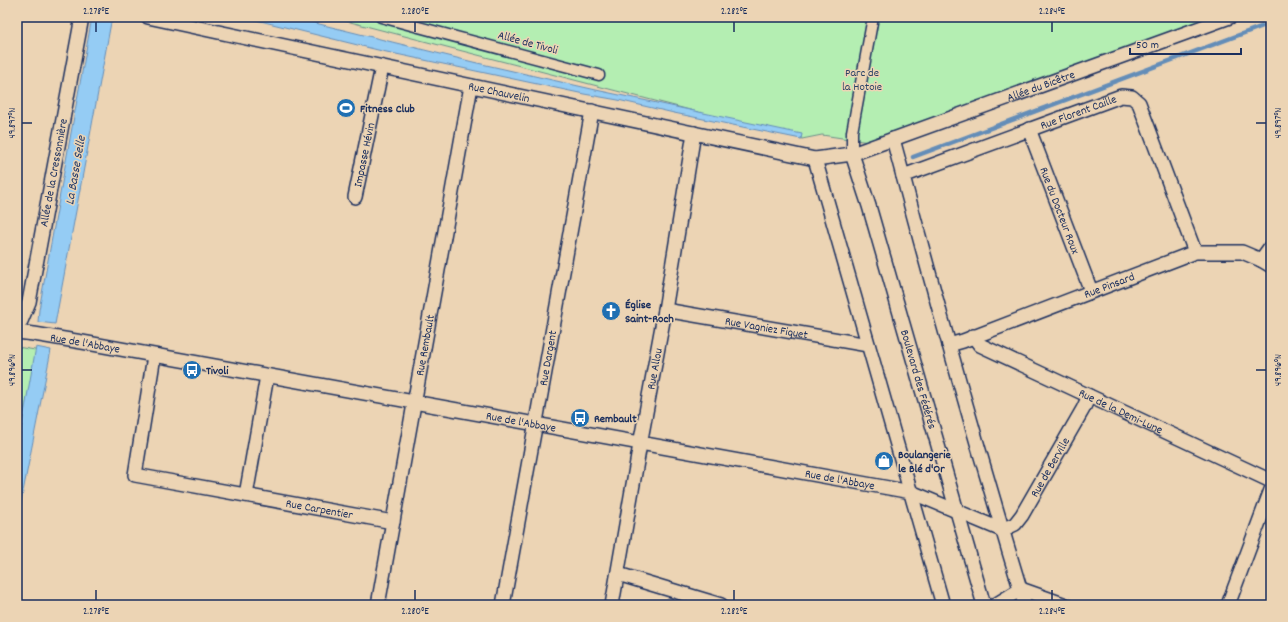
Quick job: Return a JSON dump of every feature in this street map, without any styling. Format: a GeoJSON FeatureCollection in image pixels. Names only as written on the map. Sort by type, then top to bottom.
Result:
{"type":"FeatureCollection","features":[{"type":"Feature","properties":{"kind":"street","name":"Allée de la Cressonnière"},"geometry":{"type":"LineString","coordinates":[[17,325],[21,321],[29,302],[82,17]]}},
{"type":"Feature","properties":{"kind":"street","name":"Rue Chauvelin"},"geometry":{"type":"LineString","coordinates":[[148,17],[815,159],[852,154]]}},
{"type":"Feature","properties":{"kind":"street","name":"Allée de Tivoli"},"geometry":{"type":"LineString","coordinates":[[381,17],[599,74]]}},
{"type":"Feature","properties":{"kind":"street"},"geometry":{"type":"LineString","coordinates":[[852,154],[853,125],[873,17]]}},
{"type":"Feature","properties":{"kind":"street","name":"Allée du Bicêtre"},"geometry":{"type":"LineString","coordinates":[[852,154],[1230,17]]}},
{"type":"Feature","properties":{"kind":"street","name":"Impasse Hévin"},"geometry":{"type":"LineString","coordinates":[[355,197],[382,67]]}},
{"type":"Feature","properties":{"kind":"street","name":"Rue Rembault"},"geometry":{"type":"LineString","coordinates":[[378,605],[471,86]]}},
{"type":"Feature","properties":{"kind":"street","name":"Rue Florent Caille"},"geometry":{"type":"LineString","coordinates":[[903,176],[1121,96],[1132,97],[1138,103],[1195,252]]}},
{"type":"Feature","properties":{"kind":"street","name":"Rue Dargent"},"geometry":{"type":"LineString","coordinates":[[503,605],[592,111]]}},
{"type":"Feature","properties":{"kind":"street","name":"Rue du Docteur Roux"},"geometry":{"type":"LineString","coordinates":[[1030,129],[1092,291]]}},
{"type":"Feature","properties":{"kind":"street","name":"Rue Allou"},"geometry":{"type":"LineString","coordinates":[[612,605],[665,310],[694,133]]}},
{"type":"Feature","properties":{"kind":"street"},"geometry":{"type":"LineString","coordinates":[[893,139],[949,345],[1025,605]]}},
{"type":"Feature","properties":{"kind":"street","name":"Boulevard des Fédérés"},"geometry":{"type":"LineString","coordinates":[[852,154],[984,605]]}},
{"type":"Feature","properties":{"kind":"street"},"geometry":{"type":"LineString","coordinates":[[815,159],[942,605]]}},
{"type":"Feature","properties":{"kind":"street"},"geometry":{"type":"LineString","coordinates":[[1266,263],[1271,246]]}},
{"type":"Feature","properties":{"kind":"street","name":"Rue Pinsard"},"geometry":{"type":"LineString","coordinates":[[949,345],[1195,252],[1242,252],[1266,263]]}},
{"type":"Feature","properties":{"kind":"street","name":"Rue Vagniez Fiquet"},"geometry":{"type":"LineString","coordinates":[[665,310],[868,345]]}},
{"type":"Feature","properties":{"kind":"street","name":"Rue de l'Abbaye"},"geometry":{"type":"LineString","coordinates":[[17,332],[415,402],[911,492],[1002,530]]}},
{"type":"Feature","properties":{"kind":"street","name":"Rue de la Demi-Lune"},"geometry":{"type":"LineString","coordinates":[[973,336],[980,345],[1271,481]]}},
{"type":"Feature","properties":{"kind":"street","name":"Rue Carpentier"},"geometry":{"type":"LineString","coordinates":[[154,356],[135,475],[393,522]]}},
{"type":"Feature","properties":{"kind":"street"},"geometry":{"type":"LineString","coordinates":[[246,495],[267,376]]}},
{"type":"Feature","properties":{"kind":"street","name":"Rue de Berville"},"geometry":{"type":"LineString","coordinates":[[1002,530],[1015,524],[1022,515],[1089,396]]}},
{"type":"Feature","properties":{"kind":"street"},"geometry":{"type":"LineString","coordinates":[[1228,605],[1271,490]]}},
{"type":"Feature","properties":{"kind":"street"},"geometry":{"type":"LineString","coordinates":[[618,574],[722,605]]}},
{"type":"Feature","properties":{"kind":"street"},"geometry":{"type":"LineString","coordinates":[[995,605],[1021,589]]}},
{"type":"Feature","properties":{"kind":"street"},"geometry":{"type":"LineString","coordinates":[[1021,589],[1066,605]]}},
{"type":"Feature","properties":{"kind":"green space","name":"Parc de la Hotoie"},"geometry":{"type":"Polygon","coordinates":[[[331,17],[1216,17],[869,142],[822,135],[802,139],[331,17]]]}},
{"type":"Feature","properties":{"kind":"green space"},"geometry":{"type":"Polygon","coordinates":[[[17,347],[41,351],[17,435],[17,347]]]}},
{"type":"Feature","properties":{"kind":"water","name":"La Basse Selle"},"geometry":{"type":"Polygon","coordinates":[[[92,17],[112,17],[55,324],[38,322],[39,310],[92,17]]]}},
{"type":"Feature","properties":{"kind":"water"},"geometry":{"type":"Polygon","coordinates":[[[244,17],[291,17],[473,62],[802,134],[801,139],[382,51],[244,17]]]}},
{"type":"Feature","properties":{"kind":"water"},"geometry":{"type":"Polygon","coordinates":[[[36,347],[51,350],[17,522],[17,452],[36,347]]]}},
{"type":"Feature","properties":{"kind":"waterway"},"geometry":{"type":"LineString","coordinates":[[913,157],[1271,23]]}},
{"type":"Feature","properties":{"kind":"place","name":"Fitness Club"},"geometry":{"type":"Point","coordinates":[346,108]}},
{"type":"Feature","properties":{"kind":"place","name":"Église Saint-Roch"},"geometry":{"type":"Point","coordinates":[611,311]}},
{"type":"Feature","properties":{"kind":"place","name":"Tivoli"},"geometry":{"type":"Point","coordinates":[192,370]}},
{"type":"Feature","properties":{"kind":"place","name":"Rembault"},"geometry":{"type":"Point","coordinates":[580,418]}},
{"type":"Feature","properties":{"kind":"place","name":"Boulangerie le Blé d'Or"},"geometry":{"type":"Point","coordinates":[884,461]}}]}
